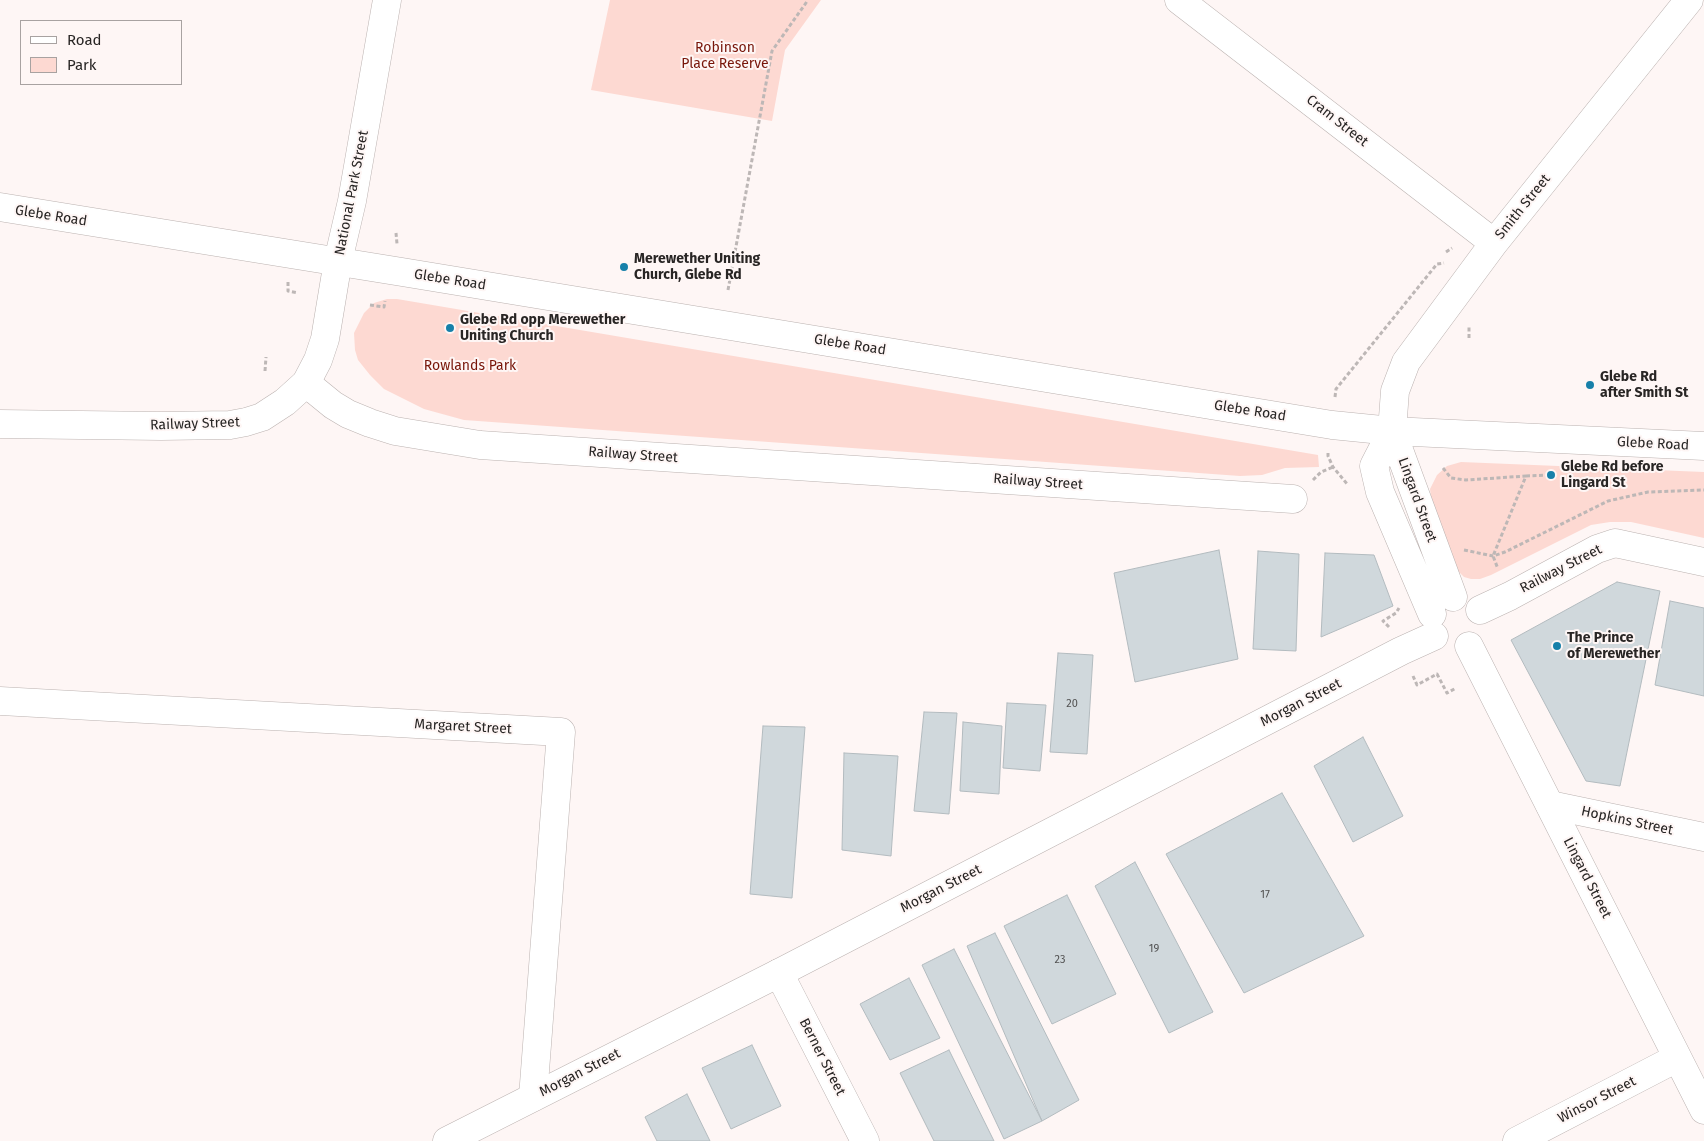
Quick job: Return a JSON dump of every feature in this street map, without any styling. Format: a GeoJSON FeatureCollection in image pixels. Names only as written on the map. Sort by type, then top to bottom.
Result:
{"type":"FeatureCollection","features":[{"type":"Feature","properties":{"kind":"street","name":"National Park Street"},"geometry":{"type":"LineString","coordinates":[[306,384],[318,360],[325,339],[338,261],[352,202],[388,0]]}},
{"type":"Feature","properties":{"kind":"street","name":"Cram Street"},"geometry":{"type":"LineString","coordinates":[[1179,0],[1494,243]]}},
{"type":"Feature","properties":{"kind":"street","name":"Smith Street"},"geometry":{"type":"LineString","coordinates":[[1392,431],[1396,391],[1406,362],[1494,243],[1689,0]]}},
{"type":"Feature","properties":{"kind":"street","name":"Glebe Road"},"geometry":{"type":"LineString","coordinates":[[0,207],[1324,423],[1392,431],[1704,446]]}},
{"type":"Feature","properties":{"kind":"street","name":"Railway Street"},"geometry":{"type":"LineString","coordinates":[[0,424],[161,426],[238,424],[262,417],[285,402],[306,384],[333,405],[348,414],[370,423],[395,431],[480,445],[1292,500]]}},
{"type":"Feature","properties":{"kind":"street","name":"Lingard Street"},"geometry":{"type":"LineString","coordinates":[[1392,431],[1453,597]]}},
{"type":"Feature","properties":{"kind":"street"},"geometry":{"type":"LineString","coordinates":[[1392,431],[1374,466],[1380,492],[1433,625],[1444,646],[1452,649],[1461,649],[1470,646],[1479,636],[1483,619],[1480,610],[1470,601],[1453,597],[1440,603],[1433,625]]}},
{"type":"Feature","properties":{"kind":"street","name":"Railway Street"},"geometry":{"type":"LineString","coordinates":[[1480,610],[1597,549],[1615,543],[1704,562]]}},
{"type":"Feature","properties":{"kind":"street","name":"Morgan Street"},"geometry":{"type":"LineString","coordinates":[[447,1141],[779,973],[1401,651],[1433,625]]}},
{"type":"Feature","properties":{"kind":"street","name":"Lingard Street"},"geometry":{"type":"LineString","coordinates":[[1470,646],[1704,1110]]}},
{"type":"Feature","properties":{"kind":"street","name":"Margaret Street"},"geometry":{"type":"LineString","coordinates":[[0,702],[561,732],[533,1097]]}},
{"type":"Feature","properties":{"kind":"street","name":"Hopkins Street"},"geometry":{"type":"LineString","coordinates":[[1550,805],[1704,838]]}},
{"type":"Feature","properties":{"kind":"street","name":"Berner Street"},"geometry":{"type":"LineString","coordinates":[[779,973],[865,1141]]}},
{"type":"Feature","properties":{"kind":"street","name":"Winsor Street"},"geometry":{"type":"LineString","coordinates":[[1517,1141],[1677,1058]]}},
{"type":"Feature","properties":{"kind":"path"},"geometry":{"type":"LineString","coordinates":[[728,290],[772,51],[808,0]]}},
{"type":"Feature","properties":{"kind":"path"},"geometry":{"type":"LineString","coordinates":[[396,233],[397,244]]}},
{"type":"Feature","properties":{"kind":"path"},"geometry":{"type":"LineString","coordinates":[[1446,252],[1452,248]]}},
{"type":"Feature","properties":{"kind":"path"},"geometry":{"type":"LineString","coordinates":[[1336,390],[1437,264]]}},
{"type":"Feature","properties":{"kind":"path"},"geometry":{"type":"LineString","coordinates":[[288,281],[288,291],[298,293]]}},
{"type":"Feature","properties":{"kind":"path"},"geometry":{"type":"LineString","coordinates":[[370,306],[384,307],[385,301]]}},
{"type":"Feature","properties":{"kind":"path"},"geometry":{"type":"LineString","coordinates":[[265,371],[266,358]]}},
{"type":"Feature","properties":{"kind":"path"},"geometry":{"type":"LineString","coordinates":[[1328,456],[1333,468]]}},
{"type":"Feature","properties":{"kind":"path"},"geometry":{"type":"LineString","coordinates":[[1443,462],[1443,468],[1452,478],[1466,480],[1551,475]]}},
{"type":"Feature","properties":{"kind":"path"},"geometry":{"type":"LineString","coordinates":[[1438,472],[1443,468]]}},
{"type":"Feature","properties":{"kind":"path"},"geometry":{"type":"LineString","coordinates":[[1498,569],[1492,556],[1526,476]]}},
{"type":"Feature","properties":{"kind":"path"},"geometry":{"type":"LineString","coordinates":[[1466,549],[1492,556],[1506,552],[1608,501],[1648,492],[1704,490]]}},
{"type":"Feature","properties":{"kind":"path"},"geometry":{"type":"LineString","coordinates":[[1390,628],[1383,621],[1396,613],[1399,607]]}},
{"type":"Feature","properties":{"kind":"path"},"geometry":{"type":"LineString","coordinates":[[1413,676],[1417,685],[1437,674],[1447,693],[1456,688]]}},
{"type":"Feature","properties":{"kind":"green space","name":"Robinson Place Reserve"},"geometry":{"type":"Polygon","coordinates":[[[610,0],[821,0],[785,50],[772,121],[591,90],[610,0]]]}},
{"type":"Feature","properties":{"kind":"green space","name":"Rowlands Park"},"geometry":{"type":"Polygon","coordinates":[[[387,299],[397,299],[1318,455],[1319,467],[1285,468],[1262,475],[1240,476],[464,420],[424,409],[384,389],[358,360],[355,350],[354,333],[364,313],[374,303],[387,299]]]}},
{"type":"Feature","properties":{"kind":"green space"},"geometry":{"type":"Polygon","coordinates":[[[1461,462],[1704,472],[1704,538],[1631,522],[1610,522],[1591,525],[1491,575],[1480,579],[1464,577],[1456,569],[1432,505],[1430,489],[1437,475],[1447,466],[1461,462]]]}},
{"type":"Feature","properties":{"kind":"building"},"geometry":{"type":"Polygon","coordinates":[[[1219,550],[1238,659],[1135,682],[1114,573],[1219,550]]]}},
{"type":"Feature","properties":{"kind":"building"},"geometry":{"type":"Polygon","coordinates":[[[1258,551],[1299,554],[1296,651],[1253,649],[1258,551]]]}},
{"type":"Feature","properties":{"kind":"building"},"geometry":{"type":"Polygon","coordinates":[[[1325,553],[1374,555],[1393,606],[1321,637],[1325,553]]]}},
{"type":"Feature","properties":{"kind":"building"},"geometry":{"type":"Polygon","coordinates":[[[1617,582],[1660,591],[1620,786],[1586,781],[1511,640],[1617,582]]]}},
{"type":"Feature","properties":{"kind":"building"},"geometry":{"type":"Polygon","coordinates":[[[1670,601],[1704,608],[1704,696],[1655,685],[1670,601]]]}},
{"type":"Feature","properties":{"kind":"building"},"geometry":{"type":"Polygon","coordinates":[[[1058,653],[1093,655],[1087,754],[1050,752],[1058,653]]]}},
{"type":"Feature","properties":{"kind":"building"},"geometry":{"type":"Polygon","coordinates":[[[1007,703],[1046,705],[1040,771],[1003,768],[1007,703]]]}},
{"type":"Feature","properties":{"kind":"building"},"geometry":{"type":"Polygon","coordinates":[[[924,712],[957,713],[949,814],[914,811],[924,712]]]}},
{"type":"Feature","properties":{"kind":"building"},"geometry":{"type":"Polygon","coordinates":[[[963,722],[1002,726],[999,794],[960,791],[963,722]]]}},
{"type":"Feature","properties":{"kind":"building"},"geometry":{"type":"Polygon","coordinates":[[[763,726],[805,727],[792,898],[750,894],[763,726]]]}},
{"type":"Feature","properties":{"kind":"building"},"geometry":{"type":"Polygon","coordinates":[[[1363,737],[1403,816],[1353,842],[1314,766],[1363,737]]]}},
{"type":"Feature","properties":{"kind":"building"},"geometry":{"type":"Polygon","coordinates":[[[844,753],[898,756],[891,856],[842,850],[844,753]]]}},
{"type":"Feature","properties":{"kind":"building"},"geometry":{"type":"Polygon","coordinates":[[[1282,793],[1364,936],[1244,993],[1166,854],[1282,793]]]}},
{"type":"Feature","properties":{"kind":"building"},"geometry":{"type":"Polygon","coordinates":[[[1135,862],[1213,1012],[1169,1033],[1095,886],[1135,862]]]}},
{"type":"Feature","properties":{"kind":"building"},"geometry":{"type":"Polygon","coordinates":[[[1067,895],[1116,994],[1052,1024],[1004,926],[1067,895]]]}},
{"type":"Feature","properties":{"kind":"building"},"geometry":{"type":"Polygon","coordinates":[[[995,933],[1079,1100],[1042,1121],[967,946],[995,933]]]}},
{"type":"Feature","properties":{"kind":"building"},"geometry":{"type":"Polygon","coordinates":[[[954,949],[1042,1121],[1004,1139],[922,965],[954,949]]]}},
{"type":"Feature","properties":{"kind":"building"},"geometry":{"type":"Polygon","coordinates":[[[909,978],[940,1038],[890,1060],[860,1004],[909,978]]]}},
{"type":"Feature","properties":{"kind":"building"},"geometry":{"type":"Polygon","coordinates":[[[752,1045],[781,1106],[731,1129],[702,1068],[752,1045]]]}},
{"type":"Feature","properties":{"kind":"building"},"geometry":{"type":"Polygon","coordinates":[[[949,1050],[994,1141],[934,1141],[900,1073],[949,1050]]]}},
{"type":"Feature","properties":{"kind":"building"},"geometry":{"type":"Polygon","coordinates":[[[687,1094],[710,1141],[657,1141],[645,1117],[687,1094]]]}},
{"type":"Feature","properties":{"kind":"place","name":"Merewether Uniting Church, Glebe Rd"},"geometry":{"type":"Point","coordinates":[624,267]}},
{"type":"Feature","properties":{"kind":"place","name":"Glebe Rd opp Merewether Uniting Church"},"geometry":{"type":"Point","coordinates":[450,328]}},
{"type":"Feature","properties":{"kind":"place","name":"Glebe Rd after Smith St"},"geometry":{"type":"Point","coordinates":[1590,385]}},
{"type":"Feature","properties":{"kind":"place","name":"Glebe Rd before Lingard St"},"geometry":{"type":"Point","coordinates":[1551,475]}},
{"type":"Feature","properties":{"kind":"place","name":"The Prince of Merewether"},"geometry":{"type":"Point","coordinates":[1557,646]}}]}
